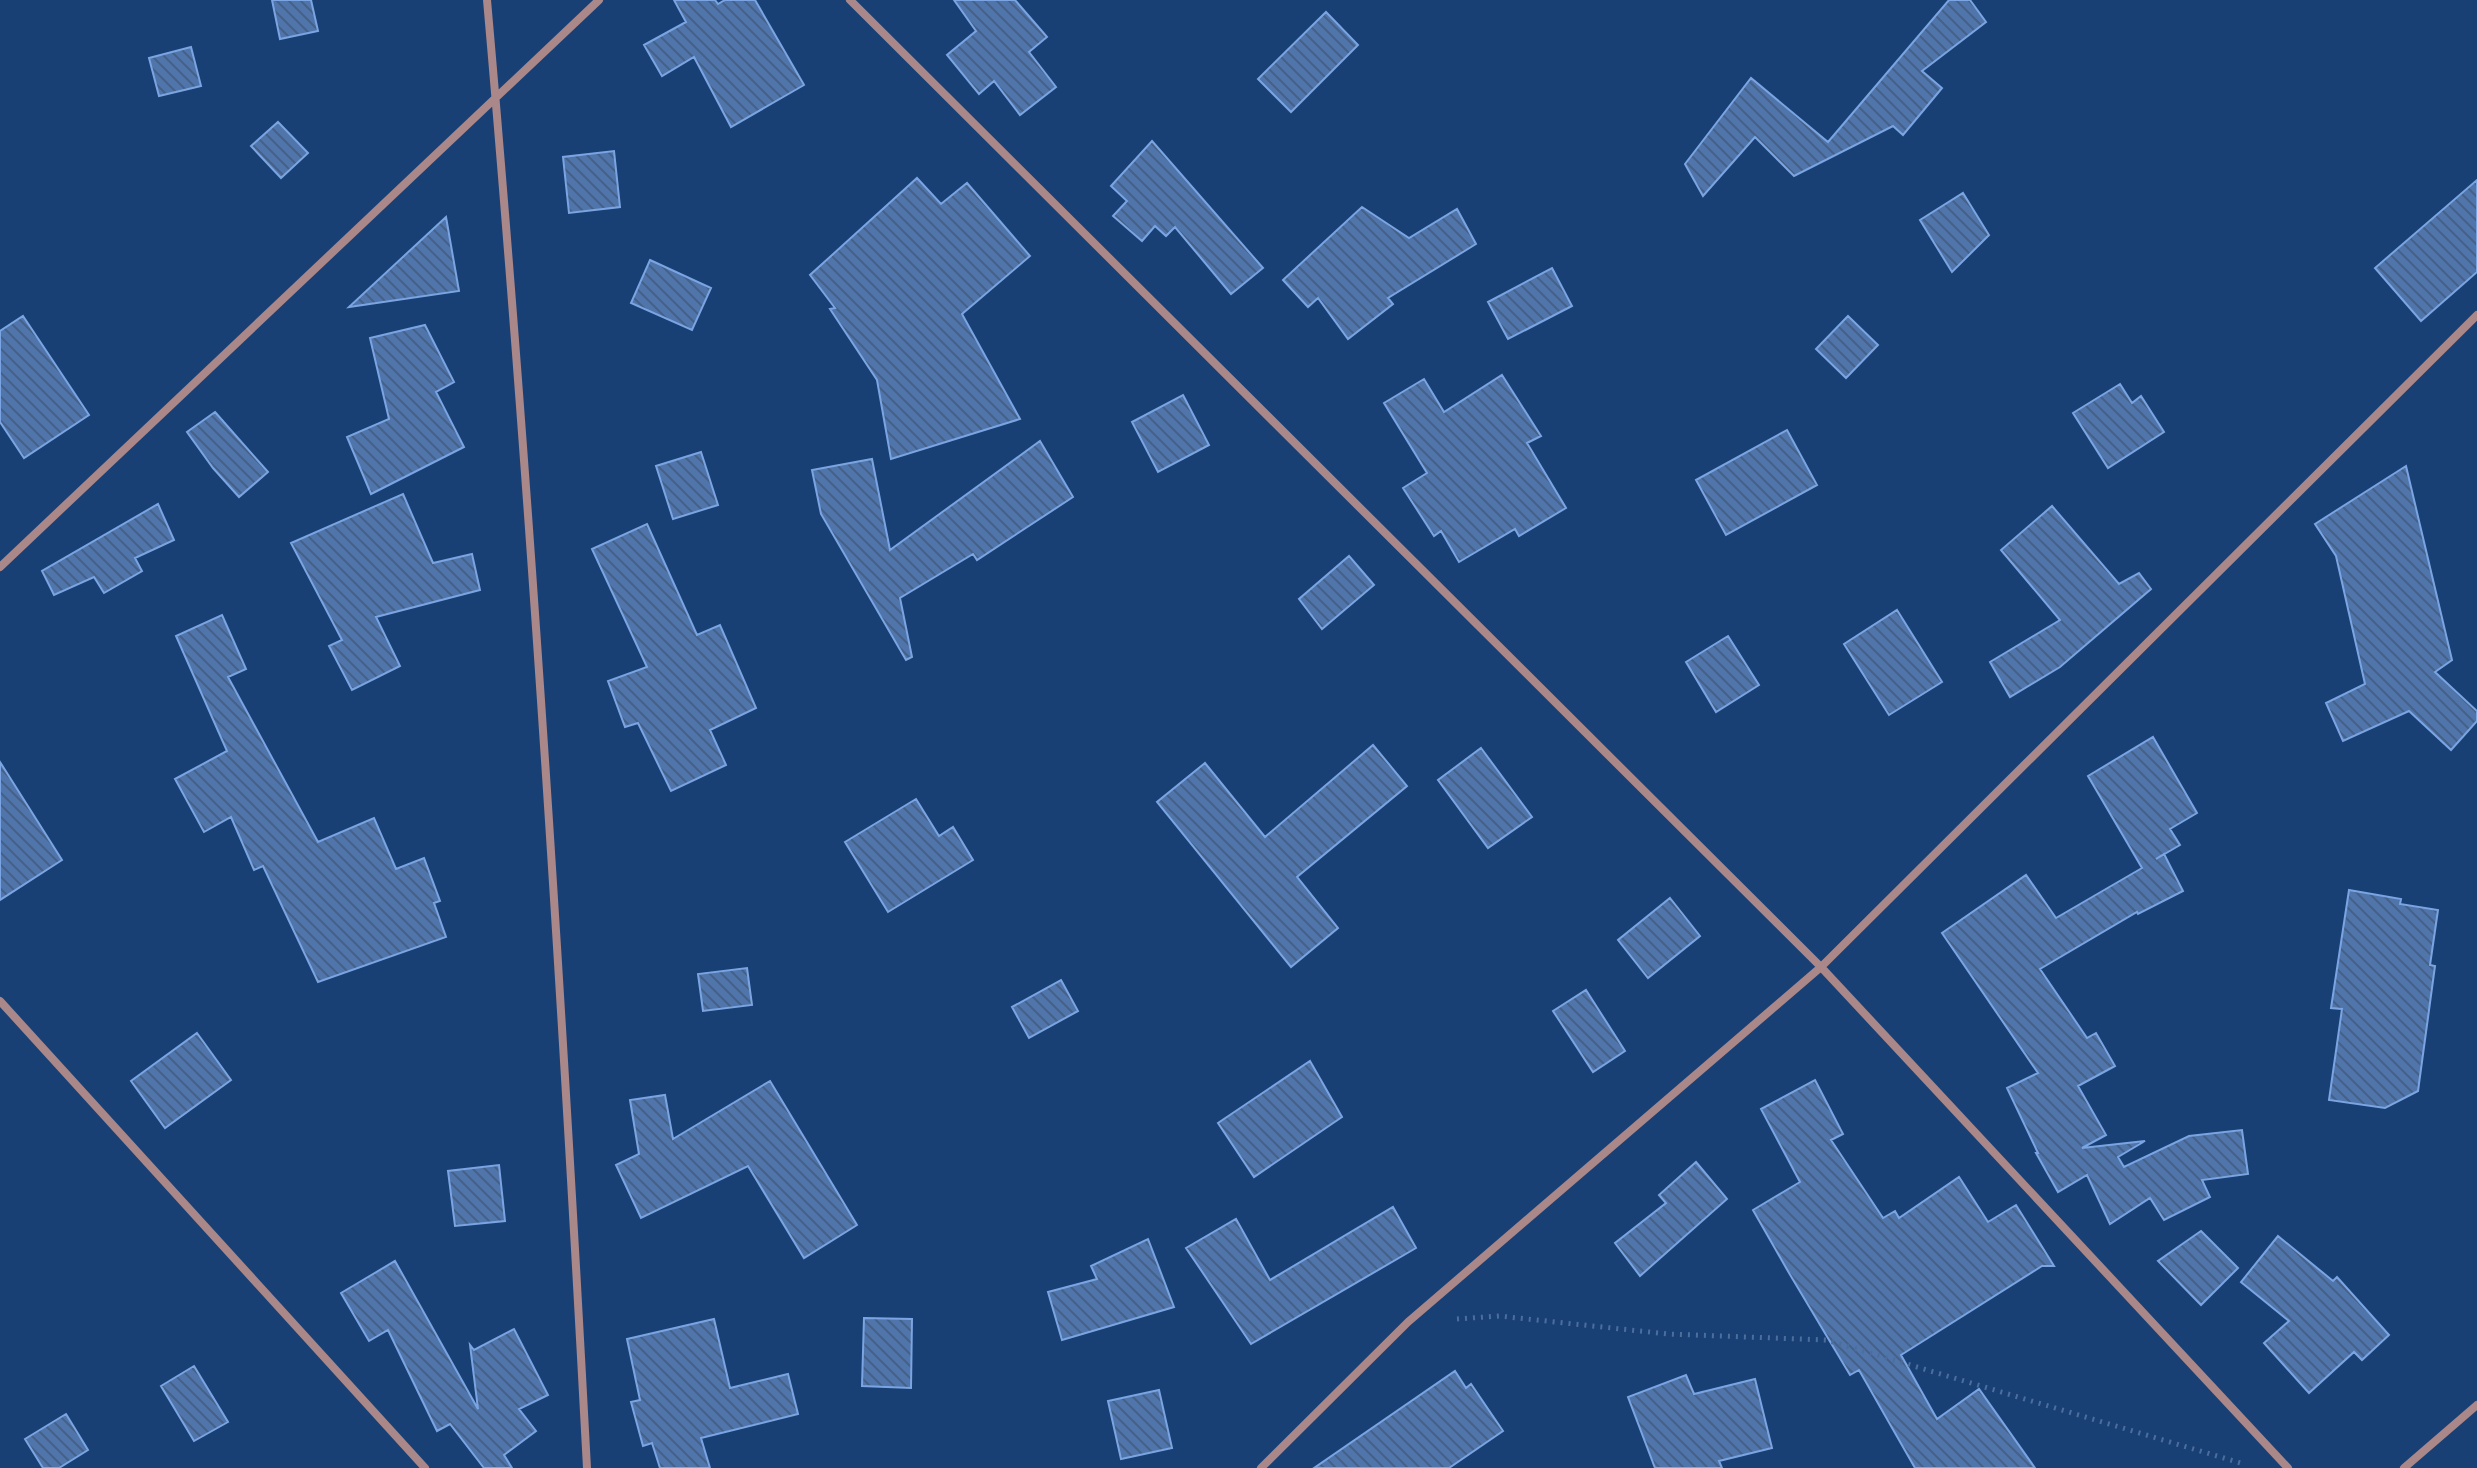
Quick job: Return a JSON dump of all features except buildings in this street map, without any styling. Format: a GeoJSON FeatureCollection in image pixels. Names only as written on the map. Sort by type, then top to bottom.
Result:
{"type":"FeatureCollection","features":[{"type":"Feature","properties":{"kind":"street"},"geometry":{"type":"LineString","coordinates":[[487,0],[529,523],[565,1042],[587,1468]]}},
{"type":"Feature","properties":{"kind":"street"},"geometry":{"type":"LineString","coordinates":[[0,567],[599,0]]}},
{"type":"Feature","properties":{"kind":"street"},"geometry":{"type":"LineString","coordinates":[[850,0],[1821,967],[2288,1468]]}},
{"type":"Feature","properties":{"kind":"street"},"geometry":{"type":"LineString","coordinates":[[1261,1468],[1408,1322],[1821,967],[2477,315]]}},
{"type":"Feature","properties":{"kind":"street"},"geometry":{"type":"LineString","coordinates":[[0,1001],[425,1468]]}},
{"type":"Feature","properties":{"kind":"street"},"geometry":{"type":"LineString","coordinates":[[2404,1468],[2477,1405]]}},
{"type":"Feature","properties":{"kind":"path"},"geometry":{"type":"LineString","coordinates":[[1408,1322],[1499,1316],[1668,1334],[1826,1340],[2258,1468]]}}]}
